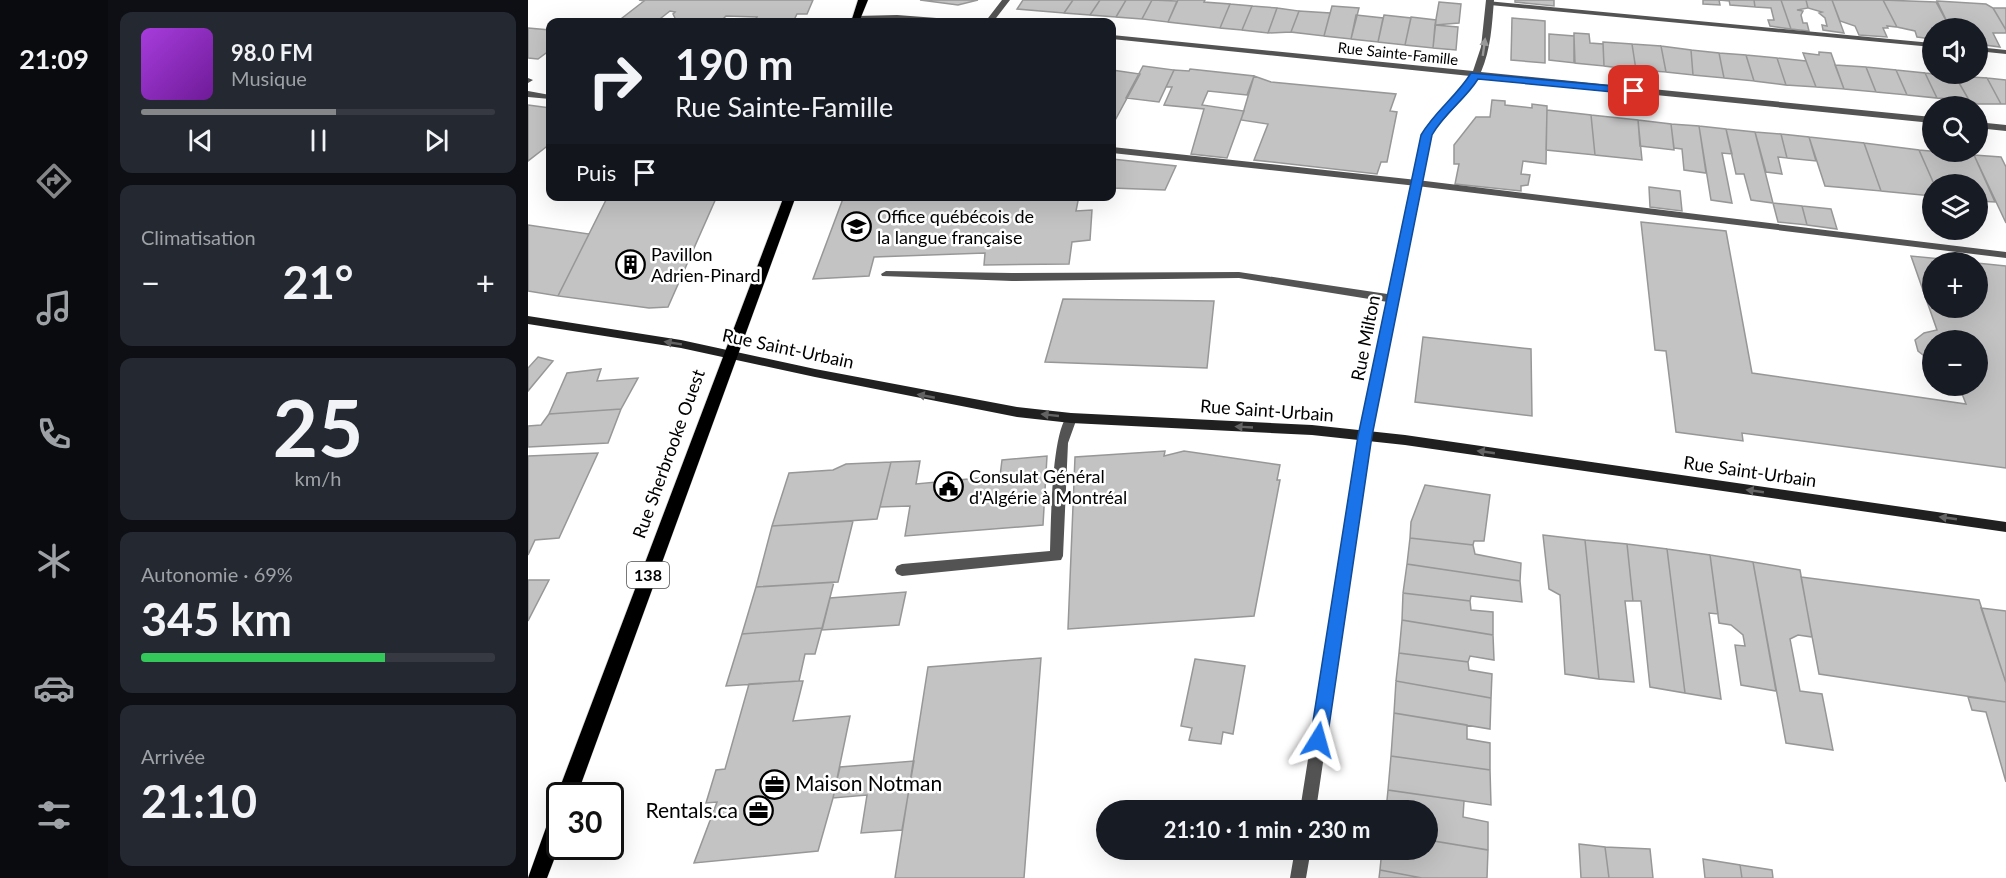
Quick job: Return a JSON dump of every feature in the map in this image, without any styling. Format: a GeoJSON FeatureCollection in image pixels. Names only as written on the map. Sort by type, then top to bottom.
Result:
{"type":"FeatureCollection","features":[{"type":"Feature","properties":{"kind":"main road"},"geometry":{"type":"LineString","coordinates":[[856,18],[863,0]]}},
{"type":"Feature","properties":{"kind":"main road","name":"Rue Sherbrooke Ouest"},"geometry":{"type":"LineString","coordinates":[[572,782],[788,201]]}},
{"type":"Feature","properties":{"kind":"main road","name":"Rue Saint-Urbain"},"geometry":{"type":"LineString","coordinates":[[528,320],[681,344],[983,407],[1071,418],[1312,430],[1365,436],[2006,526]]}},
{"type":"Feature","properties":{"kind":"main road"},"geometry":{"type":"LineString","coordinates":[[537,878],[546,853]]}},
{"type":"Feature","properties":{"kind":"street"},"geometry":{"type":"LineString","coordinates":[[992,18],[1006,0]]}},
{"type":"Feature","properties":{"kind":"street"},"geometry":{"type":"LineString","coordinates":[[1490,1],[1922,44]]}},
{"type":"Feature","properties":{"kind":"street","name":"Rue Milton"},"geometry":{"type":"LineString","coordinates":[[1310,800],[1365,436],[1426,135],[1434,121],[1467,88],[1482,62],[1490,1]]}},
{"type":"Feature","properties":{"kind":"street"},"geometry":{"type":"LineString","coordinates":[[883,18],[910,18]]}},
{"type":"Feature","properties":{"kind":"street","name":"Rue Sainte-Famille"},"geometry":{"type":"LineString","coordinates":[[1116,37],[1922,119]]}},
{"type":"Feature","properties":{"kind":"street"},"geometry":{"type":"LineString","coordinates":[[1988,50],[2006,52]]}},
{"type":"Feature","properties":{"kind":"street"},"geometry":{"type":"LineString","coordinates":[[528,94],[546,96]]}},
{"type":"Feature","properties":{"kind":"street"},"geometry":{"type":"LineString","coordinates":[[1988,126],[2006,128]]}},
{"type":"Feature","properties":{"kind":"street"},"geometry":{"type":"LineString","coordinates":[[1116,150],[1418,183],[2006,255]]}},
{"type":"Feature","properties":{"kind":"street"},"geometry":{"type":"LineString","coordinates":[[886,274],[1012,277],[1239,275],[1394,299]]}},
{"type":"Feature","properties":{"kind":"street"},"geometry":{"type":"LineString","coordinates":[[902,570],[1056,555],[1062,443],[1071,418]]}},
{"type":"Feature","properties":{"kind":"street"},"geometry":{"type":"LineString","coordinates":[[1298,878],[1301,860]]}},
{"type":"Feature","properties":{"kind":"building"},"geometry":{"type":"Polygon","coordinates":[[[639,0],[813,0],[807,14],[797,14],[795,18],[726,16],[724,18],[675,18],[673,14],[675,12],[670,11],[661,18],[622,18],[644,1],[639,0]]]}},
{"type":"Feature","properties":{"kind":"building"},"geometry":{"type":"Polygon","coordinates":[[[920,0],[978,0],[958,5],[920,0]]]}},
{"type":"Feature","properties":{"kind":"building"},"geometry":{"type":"Polygon","coordinates":[[[1023,0],[1073,0],[1064,13],[1017,9],[1023,0]]]}},
{"type":"Feature","properties":{"kind":"building"},"geometry":{"type":"Polygon","coordinates":[[[1073,0],[1100,0],[1090,15],[1064,13],[1073,0]]]}},
{"type":"Feature","properties":{"kind":"building"},"geometry":{"type":"Polygon","coordinates":[[[1100,0],[1126,0],[1116,17],[1090,15],[1100,0]]]}},
{"type":"Feature","properties":{"kind":"building"},"geometry":{"type":"Polygon","coordinates":[[[1126,0],[1152,0],[1142,19],[1116,17],[1126,0]]]}},
{"type":"Feature","properties":{"kind":"building"},"geometry":{"type":"Polygon","coordinates":[[[1152,0],[1177,1],[1168,22],[1142,19],[1152,0]]]}},
{"type":"Feature","properties":{"kind":"building"},"geometry":{"type":"Polygon","coordinates":[[[1178,0],[1205,0],[1204,2],[1230,4],[1220,28],[1168,22],[1178,0]]]}},
{"type":"Feature","properties":{"kind":"building"},"geometry":{"type":"Polygon","coordinates":[[[1515,0],[1554,0],[1554,6],[1515,2],[1515,0]]]}},
{"type":"Feature","properties":{"kind":"building"},"geometry":{"type":"Polygon","coordinates":[[[1703,0],[1719,0],[1720,5],[1703,4],[1703,0]]]}},
{"type":"Feature","properties":{"kind":"building"},"geometry":{"type":"Polygon","coordinates":[[[1729,0],[1754,0],[1755,7],[1730,5],[1729,0]]]}},
{"type":"Feature","properties":{"kind":"building"},"geometry":{"type":"Polygon","coordinates":[[[1754,0],[1781,0],[1791,29],[1770,26],[1768,20],[1774,20],[1771,8],[1755,7],[1754,0]]]}},
{"type":"Feature","properties":{"kind":"building"},"geometry":{"type":"Polygon","coordinates":[[[1781,0],[1806,0],[1808,8],[1797,10],[1803,11],[1801,15],[1803,23],[1807,23],[1809,31],[1791,29],[1781,0]]]}},
{"type":"Feature","properties":{"kind":"building"},"geometry":{"type":"Polygon","coordinates":[[[1806,0],[1832,0],[1844,33],[1823,30],[1822,25],[1827,26],[1825,18],[1819,13],[1822,12],[1808,8],[1806,0]]]}},
{"type":"Feature","properties":{"kind":"building"},"geometry":{"type":"Polygon","coordinates":[[[1832,0],[1883,0],[1897,27],[1883,28],[1887,37],[1859,35],[1855,26],[1840,21],[1832,0]]]}},
{"type":"Feature","properties":{"kind":"building"},"geometry":{"type":"Polygon","coordinates":[[[1883,0],[1936,2],[1945,18],[1922,18],[1922,38],[1917,37],[1915,31],[1897,27],[1883,0]]]}},
{"type":"Feature","properties":{"kind":"building"},"geometry":{"type":"Polygon","coordinates":[[[1937,1],[1986,4],[1993,8],[2006,33],[1993,33],[2000,47],[1988,45],[1988,18],[1945,18],[1937,1]]]}},
{"type":"Feature","properties":{"kind":"building"},"geometry":{"type":"Polygon","coordinates":[[[1439,2],[1461,4],[1459,23],[1435,25],[1439,2]]]}},
{"type":"Feature","properties":{"kind":"building"},"geometry":{"type":"Polygon","coordinates":[[[1230,4],[1252,6],[1242,30],[1220,28],[1230,4]]]}},
{"type":"Feature","properties":{"kind":"building"},"geometry":{"type":"Polygon","coordinates":[[[1252,6],[1277,8],[1268,33],[1242,30],[1252,6]]]}},
{"type":"Feature","properties":{"kind":"building"},"geometry":{"type":"Polygon","coordinates":[[[1332,6],[1359,8],[1351,39],[1324,36],[1332,6]]]}},
{"type":"Feature","properties":{"kind":"building"},"geometry":{"type":"Polygon","coordinates":[[[1277,8],[1299,11],[1291,32],[1268,33],[1277,8]]]}},
{"type":"Feature","properties":{"kind":"building"},"geometry":{"type":"Polygon","coordinates":[[[1993,8],[2006,8],[2006,30],[1993,8]]]}},
{"type":"Feature","properties":{"kind":"building"},"geometry":{"type":"Polygon","coordinates":[[[1299,11],[1330,13],[1324,36],[1291,32],[1299,11]]]}},
{"type":"Feature","properties":{"kind":"building"},"geometry":{"type":"Polygon","coordinates":[[[1356,15],[1383,18],[1378,42],[1351,39],[1356,15]]]}},
{"type":"Feature","properties":{"kind":"building"},"geometry":{"type":"Polygon","coordinates":[[[1384,15],[1411,18],[1405,45],[1378,42],[1384,15]]]}},
{"type":"Feature","properties":{"kind":"building"},"geometry":{"type":"Polygon","coordinates":[[[1411,17],[1436,20],[1433,48],[1405,45],[1411,17]]]}},
{"type":"Feature","properties":{"kind":"building"},"geometry":{"type":"Polygon","coordinates":[[[1512,18],[1545,21],[1545,63],[1511,60],[1512,18]]]}},
{"type":"Feature","properties":{"kind":"building"},"geometry":{"type":"Polygon","coordinates":[[[1435,25],[1458,27],[1456,50],[1433,48],[1435,25]]]}},
{"type":"Feature","properties":{"kind":"building"},"geometry":{"type":"Polygon","coordinates":[[[528,28],[546,30],[546,53],[538,59],[528,58],[528,28]]]}},
{"type":"Feature","properties":{"kind":"building"},"geometry":{"type":"Polygon","coordinates":[[[1574,33],[1589,34],[1590,43],[1603,44],[1604,66],[1574,63],[1574,33]]]}},
{"type":"Feature","properties":{"kind":"building"},"geometry":{"type":"Polygon","coordinates":[[[1549,34],[1574,36],[1575,63],[1549,60],[1549,34]]]}},
{"type":"Feature","properties":{"kind":"building"},"geometry":{"type":"Polygon","coordinates":[[[1603,42],[1632,44],[1636,70],[1604,66],[1603,42]]]}},
{"type":"Feature","properties":{"kind":"building"},"geometry":{"type":"Polygon","coordinates":[[[1632,44],[1661,46],[1666,72],[1636,70],[1632,44]]]}},
{"type":"Feature","properties":{"kind":"building"},"geometry":{"type":"Polygon","coordinates":[[[1661,46],[1691,50],[1693,75],[1666,72],[1661,46]]]}},
{"type":"Feature","properties":{"kind":"building"},"geometry":{"type":"Polygon","coordinates":[[[1691,50],[1719,53],[1724,78],[1693,75],[1691,50]]]}},
{"type":"Feature","properties":{"kind":"building"},"geometry":{"type":"Polygon","coordinates":[[[1819,52],[1831,53],[1844,89],[1816,87],[1803,53],[1819,55],[1819,52]]]}},
{"type":"Feature","properties":{"kind":"building"},"geometry":{"type":"Polygon","coordinates":[[[1719,53],[1746,55],[1754,81],[1724,78],[1719,53]]]}},
{"type":"Feature","properties":{"kind":"building"},"geometry":{"type":"Polygon","coordinates":[[[1746,55],[1777,58],[1786,85],[1754,81],[1746,55]]]}},
{"type":"Feature","properties":{"kind":"building"},"geometry":{"type":"Polygon","coordinates":[[[1777,58],[1806,61],[1816,87],[1786,85],[1777,58]]]}},
{"type":"Feature","properties":{"kind":"building"},"geometry":{"type":"Polygon","coordinates":[[[1835,65],[1866,67],[1876,92],[1844,89],[1835,65]]]}},
{"type":"Feature","properties":{"kind":"building"},"geometry":{"type":"Polygon","coordinates":[[[1143,66],[1174,70],[1159,102],[1126,98],[1143,66]]]}},
{"type":"Feature","properties":{"kind":"building"},"geometry":{"type":"Polygon","coordinates":[[[1866,67],[1896,70],[1907,95],[1876,92],[1866,67]]]}},
{"type":"Feature","properties":{"kind":"building"},"geometry":{"type":"Polygon","coordinates":[[[1190,69],[1254,76],[1247,95],[1208,91],[1202,105],[1244,111],[1227,158],[1191,154],[1204,109],[1164,105],[1172,87],[1166,87],[1174,70],[1189,71],[1190,69]]]}},
{"type":"Feature","properties":{"kind":"building"},"geometry":{"type":"Polygon","coordinates":[[[1896,70],[1922,73],[1922,84],[1930,84],[1936,96],[1922,96],[1907,95],[1896,70]]]}},
{"type":"Feature","properties":{"kind":"building"},"geometry":{"type":"Polygon","coordinates":[[[1116,71],[1140,74],[1116,119],[1116,71]]]}},
{"type":"Feature","properties":{"kind":"building"},"geometry":{"type":"Polygon","coordinates":[[[1254,76],[1271,82],[1396,94],[1390,111],[1397,112],[1387,162],[1381,162],[1377,174],[1254,160],[1268,124],[1241,120],[1254,76]]]}},
{"type":"Feature","properties":{"kind":"building"},"geometry":{"type":"Polygon","coordinates":[[[1988,78],[2006,80],[2006,104],[2001,104],[1988,78]]]}},
{"type":"Feature","properties":{"kind":"building"},"geometry":{"type":"Polygon","coordinates":[[[1988,80],[2001,104],[1988,104],[1988,96],[1967,96],[1960,84],[1988,84],[1988,80]]]}},
{"type":"Feature","properties":{"kind":"building"},"geometry":{"type":"Polygon","coordinates":[[[1930,84],[1960,84],[1967,96],[1936,96],[1930,84]]]}},
{"type":"Feature","properties":{"kind":"building"},"geometry":{"type":"Polygon","coordinates":[[[1492,100],[1505,101],[1505,105],[1532,108],[1532,104],[1547,106],[1546,164],[1523,161],[1521,174],[1530,175],[1528,185],[1521,186],[1521,191],[1455,184],[1459,164],[1454,164],[1454,145],[1476,117],[1490,117],[1492,100]]]}},
{"type":"Feature","properties":{"kind":"building"},"geometry":{"type":"Polygon","coordinates":[[[528,105],[546,107],[546,147],[528,161],[528,105]]]}},
{"type":"Feature","properties":{"kind":"building"},"geometry":{"type":"Polygon","coordinates":[[[1547,110],[1591,115],[1595,155],[1546,150],[1547,110]]]}},
{"type":"Feature","properties":{"kind":"building"},"geometry":{"type":"Polygon","coordinates":[[[1591,115],[1638,120],[1642,160],[1595,155],[1591,115]]]}},
{"type":"Feature","properties":{"kind":"building"},"geometry":{"type":"Polygon","coordinates":[[[1638,120],[1671,124],[1674,150],[1640,146],[1638,120]]]}},
{"type":"Feature","properties":{"kind":"building"},"geometry":{"type":"Polygon","coordinates":[[[1671,124],[1699,126],[1706,173],[1684,170],[1682,149],[1674,148],[1671,124]]]}},
{"type":"Feature","properties":{"kind":"building"},"geometry":{"type":"Polygon","coordinates":[[[1699,126],[1726,129],[1732,154],[1722,153],[1732,203],[1711,200],[1699,126]]]}},
{"type":"Feature","properties":{"kind":"building"},"geometry":{"type":"Polygon","coordinates":[[[1726,129],[1755,132],[1773,203],[1751,200],[1744,174],[1736,174],[1726,129]]]}},
{"type":"Feature","properties":{"kind":"building"},"geometry":{"type":"Polygon","coordinates":[[[1755,132],[1781,134],[1787,158],[1778,157],[1782,174],[1766,172],[1755,132]]]}},
{"type":"Feature","properties":{"kind":"building"},"geometry":{"type":"Polygon","coordinates":[[[1781,134],[1809,137],[1816,161],[1787,158],[1781,134]]]}},
{"type":"Feature","properties":{"kind":"building"},"geometry":{"type":"Polygon","coordinates":[[[1809,137],[1864,143],[1881,191],[1825,186],[1809,137]]]}},
{"type":"Feature","properties":{"kind":"building"},"geometry":{"type":"Polygon","coordinates":[[[1864,143],[1919,150],[1922,162],[1924,162],[1930,174],[1922,174],[1922,195],[1881,191],[1864,143]]]}},
{"type":"Feature","properties":{"kind":"building"},"geometry":{"type":"Polygon","coordinates":[[[1988,156],[2001,157],[2006,167],[2006,223],[1988,185],[1988,174],[1983,174],[1977,162],[1988,162],[1988,156]]]}},
{"type":"Feature","properties":{"kind":"building"},"geometry":{"type":"Polygon","coordinates":[[[1116,159],[1176,166],[1165,190],[1116,188],[1116,159]]]}},
{"type":"Feature","properties":{"kind":"building"},"geometry":{"type":"Polygon","coordinates":[[[1924,162],[1977,162],[1982,174],[1930,174],[1924,162]]]}},
{"type":"Feature","properties":{"kind":"building"},"geometry":{"type":"Polygon","coordinates":[[[1988,186],[1995,202],[1988,202],[1988,186]]]}},
{"type":"Feature","properties":{"kind":"building"},"geometry":{"type":"Polygon","coordinates":[[[1649,187],[1680,191],[1682,211],[1650,207],[1649,187]]]}},
{"type":"Feature","properties":{"kind":"building","name":"Pavillon Adrien-Pinard"},"geometry":{"type":"Polygon","coordinates":[[[606,201],[715,201],[668,307],[649,308],[558,296],[606,201]]]}},
{"type":"Feature","properties":{"kind":"building"},"geometry":{"type":"Polygon","coordinates":[[[842,201],[1078,201],[1076,211],[1092,210],[1090,240],[1072,242],[1069,264],[984,265],[985,253],[874,257],[869,276],[813,279],[842,201]]]}},
{"type":"Feature","properties":{"kind":"building"},"geometry":{"type":"Polygon","coordinates":[[[1773,203],[1802,206],[1807,225],[1778,222],[1773,203]]]}},
{"type":"Feature","properties":{"kind":"building"},"geometry":{"type":"Polygon","coordinates":[[[1802,206],[1831,209],[1837,229],[1807,225],[1802,206]]]}},
{"type":"Feature","properties":{"kind":"building"},"geometry":{"type":"Polygon","coordinates":[[[1641,222],[1726,231],[1752,373],[1966,404],[1963,396],[1988,396],[1988,330],[1937,330],[1933,318],[1988,318],[1988,264],[2006,266],[2006,468],[1742,433],[1743,441],[1676,432],[1666,351],[1655,350],[1641,222]]]}},
{"type":"Feature","properties":{"kind":"building"},"geometry":{"type":"Polygon","coordinates":[[[528,225],[589,234],[558,296],[528,291],[528,225]]]}},
{"type":"Feature","properties":{"kind":"building"},"geometry":{"type":"Polygon","coordinates":[[[1911,256],[1922,257],[1922,287],[1911,256]]]}},
{"type":"Feature","properties":{"kind":"building"},"geometry":{"type":"Polygon","coordinates":[[[1063,299],[1214,301],[1207,368],[1045,362],[1063,299]]]}},
{"type":"Feature","properties":{"kind":"building"},"geometry":{"type":"Polygon","coordinates":[[[1922,335],[1922,354],[1918,351],[1915,340],[1922,335]]]}},
{"type":"Feature","properties":{"kind":"building"},"geometry":{"type":"Polygon","coordinates":[[[1423,337],[1531,349],[1532,416],[1415,402],[1423,337]]]}},
{"type":"Feature","properties":{"kind":"building"},"geometry":{"type":"Polygon","coordinates":[[[538,357],[553,361],[528,391],[528,368],[538,357]]]}},
{"type":"Feature","properties":{"kind":"building"},"geometry":{"type":"Polygon","coordinates":[[[601,369],[597,381],[638,378],[621,409],[549,414],[567,373],[601,369]]]}},
{"type":"Feature","properties":{"kind":"building"},"geometry":{"type":"Polygon","coordinates":[[[621,409],[608,443],[528,447],[528,426],[541,425],[549,414],[621,409]]]}},
{"type":"Feature","properties":{"kind":"building"},"geometry":{"type":"Polygon","coordinates":[[[1165,451],[1164,456],[1184,451],[1280,465],[1277,480],[1280,480],[1254,616],[1068,629],[1075,457],[1165,451]]]}},
{"type":"Feature","properties":{"kind":"building"},"geometry":{"type":"Polygon","coordinates":[[[598,453],[559,538],[535,540],[528,555],[528,456],[598,453]]]}},
{"type":"Feature","properties":{"kind":"building"},"geometry":{"type":"Polygon","coordinates":[[[1047,456],[1043,525],[905,536],[910,506],[880,507],[891,462],[920,461],[916,484],[1000,476],[1002,460],[1047,456]]]}},
{"type":"Feature","properties":{"kind":"building"},"geometry":{"type":"Polygon","coordinates":[[[891,462],[877,519],[772,526],[789,473],[833,470],[846,464],[891,462]]]}},
{"type":"Feature","properties":{"kind":"building"},"geometry":{"type":"Polygon","coordinates":[[[1425,485],[1490,495],[1484,541],[1474,541],[1473,545],[1410,538],[1411,522],[1425,485]]]}},
{"type":"Feature","properties":{"kind":"building"},"geometry":{"type":"Polygon","coordinates":[[[853,521],[838,582],[756,587],[772,526],[853,521]]]}},
{"type":"Feature","properties":{"kind":"building"},"geometry":{"type":"Polygon","coordinates":[[[1543,535],[1585,540],[1599,679],[1565,674],[1560,595],[1549,589],[1543,535]]]}},
{"type":"Feature","properties":{"kind":"building"},"geometry":{"type":"Polygon","coordinates":[[[1410,538],[1473,545],[1475,554],[1521,563],[1520,581],[1407,564],[1410,538]]]}},
{"type":"Feature","properties":{"kind":"building"},"geometry":{"type":"Polygon","coordinates":[[[1585,540],[1627,544],[1633,601],[1625,601],[1634,682],[1599,679],[1585,540]]]}},
{"type":"Feature","properties":{"kind":"building"},"geometry":{"type":"Polygon","coordinates":[[[1627,544],[1667,549],[1685,693],[1650,687],[1641,601],[1633,601],[1627,544]]]}},
{"type":"Feature","properties":{"kind":"building"},"geometry":{"type":"Polygon","coordinates":[[[1667,549],[1710,555],[1718,614],[1709,613],[1721,699],[1685,693],[1667,549]]]}},
{"type":"Feature","properties":{"kind":"building"},"geometry":{"type":"Polygon","coordinates":[[[1710,555],[1753,562],[1776,691],[1741,685],[1735,645],[1745,646],[1743,635],[1731,625],[1719,623],[1710,555]]]}},
{"type":"Feature","properties":{"kind":"building"},"geometry":{"type":"Polygon","coordinates":[[[1753,562],[1800,570],[1812,637],[1798,635],[1790,639],[1800,691],[1822,694],[1833,750],[1786,743],[1753,562]]]}},
{"type":"Feature","properties":{"kind":"building"},"geometry":{"type":"Polygon","coordinates":[[[1407,564],[1520,581],[1522,602],[1471,596],[1470,601],[1403,593],[1407,564]]]}},
{"type":"Feature","properties":{"kind":"building"},"geometry":{"type":"Polygon","coordinates":[[[1801,577],[1979,600],[2006,683],[2006,702],[1819,674],[1801,577]]]}},
{"type":"Feature","properties":{"kind":"building"},"geometry":{"type":"Polygon","coordinates":[[[528,580],[549,580],[528,621],[528,580]]]}},
{"type":"Feature","properties":{"kind":"building"},"geometry":{"type":"Polygon","coordinates":[[[834,582],[822,628],[742,634],[756,587],[834,582]]]}},
{"type":"Feature","properties":{"kind":"building"},"geometry":{"type":"Polygon","coordinates":[[[906,592],[899,625],[822,630],[830,598],[906,592]]]}},
{"type":"Feature","properties":{"kind":"building"},"geometry":{"type":"Polygon","coordinates":[[[1403,593],[1470,601],[1471,610],[1493,612],[1493,635],[1402,620],[1403,593]]]}},
{"type":"Feature","properties":{"kind":"building"},"geometry":{"type":"Polygon","coordinates":[[[1981,608],[2006,611],[2006,683],[1981,608]]]}},
{"type":"Feature","properties":{"kind":"building"},"geometry":{"type":"Polygon","coordinates":[[[1402,620],[1493,635],[1494,660],[1470,656],[1468,662],[1399,653],[1402,620]]]}},
{"type":"Feature","properties":{"kind":"building"},"geometry":{"type":"Polygon","coordinates":[[[822,628],[815,654],[805,654],[799,681],[726,686],[742,634],[822,628]]]}},
{"type":"Feature","properties":{"kind":"building"},"geometry":{"type":"Polygon","coordinates":[[[1399,653],[1468,662],[1469,670],[1492,674],[1491,698],[1396,681],[1399,653]]]}},
{"type":"Feature","properties":{"kind":"building"},"geometry":{"type":"Polygon","coordinates":[[[1041,658],[1024,878],[895,878],[928,667],[1041,658]]]}},
{"type":"Feature","properties":{"kind":"building"},"geometry":{"type":"Polygon","coordinates":[[[1195,659],[1245,666],[1233,734],[1223,732],[1221,744],[1189,740],[1192,728],[1181,726],[1195,659]]]}},
{"type":"Feature","properties":{"kind":"building","name":"Maison Notman"},"geometry":{"type":"Polygon","coordinates":[[[803,681],[793,721],[850,716],[833,798],[818,851],[694,863],[717,802],[706,803],[716,770],[725,769],[749,684],[803,681]]]}},
{"type":"Feature","properties":{"kind":"building"},"geometry":{"type":"Polygon","coordinates":[[[1396,681],[1491,698],[1490,729],[1394,713],[1396,681]]]}},
{"type":"Feature","properties":{"kind":"building"},"geometry":{"type":"Polygon","coordinates":[[[1968,697],[2006,702],[2006,782],[1986,712],[1972,710],[1968,697]]]}},
{"type":"Feature","properties":{"kind":"building"},"geometry":{"type":"Polygon","coordinates":[[[1394,713],[1467,725],[1467,739],[1490,743],[1490,770],[1391,756],[1394,713]]]}},
{"type":"Feature","properties":{"kind":"building"},"geometry":{"type":"Polygon","coordinates":[[[1391,756],[1490,770],[1491,805],[1388,790],[1391,756]]]}},
{"type":"Feature","properties":{"kind":"building"},"geometry":{"type":"Polygon","coordinates":[[[914,761],[902,830],[861,833],[867,795],[833,798],[840,767],[914,761]]]}},
{"type":"Feature","properties":{"kind":"building"},"geometry":{"type":"Polygon","coordinates":[[[1388,790],[1464,801],[1463,817],[1488,822],[1488,850],[1438,842],[1438,800],[1387,800],[1388,790]]]}},
{"type":"Feature","properties":{"kind":"building"},"geometry":{"type":"Polygon","coordinates":[[[1438,842],[1488,850],[1487,878],[1422,878],[1380,870],[1381,860],[1438,860],[1438,842]]]}},
{"type":"Feature","properties":{"kind":"building"},"geometry":{"type":"Polygon","coordinates":[[[1579,844],[1605,847],[1609,878],[1581,878],[1579,844]]]}},
{"type":"Feature","properties":{"kind":"building"},"geometry":{"type":"Polygon","coordinates":[[[1605,847],[1650,849],[1653,878],[1609,878],[1605,847]]]}},
{"type":"Feature","properties":{"kind":"building"},"geometry":{"type":"Polygon","coordinates":[[[1703,859],[1740,865],[1742,878],[1705,878],[1703,859]]]}},
{"type":"Feature","properties":{"kind":"building"},"geometry":{"type":"Polygon","coordinates":[[[1740,865],[1772,870],[1773,878],[1742,878],[1740,865]]]}},
{"type":"Feature","properties":{"kind":"building"},"geometry":{"type":"Polygon","coordinates":[[[1380,870],[1422,878],[1379,878],[1380,870]]]}},
{"type":"Feature","properties":{"kind":"place","name":"Office québécois de la langue française"},"geometry":{"type":"Point","coordinates":[856,227]}},
{"type":"Feature","properties":{"kind":"place","name":"Pavillon Adrien-Pinard"},"geometry":{"type":"Point","coordinates":[630,265]}},
{"type":"Feature","properties":{"kind":"place","name":"Consulat Général d'Algérie à Montréal"},"geometry":{"type":"Point","coordinates":[948,487]}},
{"type":"Feature","properties":{"kind":"place","name":"Maison Notman"},"geometry":{"type":"Point","coordinates":[774,784]}},
{"type":"Feature","properties":{"kind":"place","name":"Rentals.ca"},"geometry":{"type":"Point","coordinates":[759,811]}},
{"type":"Feature","properties":{"kind":"route"},"geometry":{"type":"LineString","coordinates":[[1318,740],[1365,436],[1426,135],[1434,121],[1467,88],[1475,75],[1634,91]]}}]}
